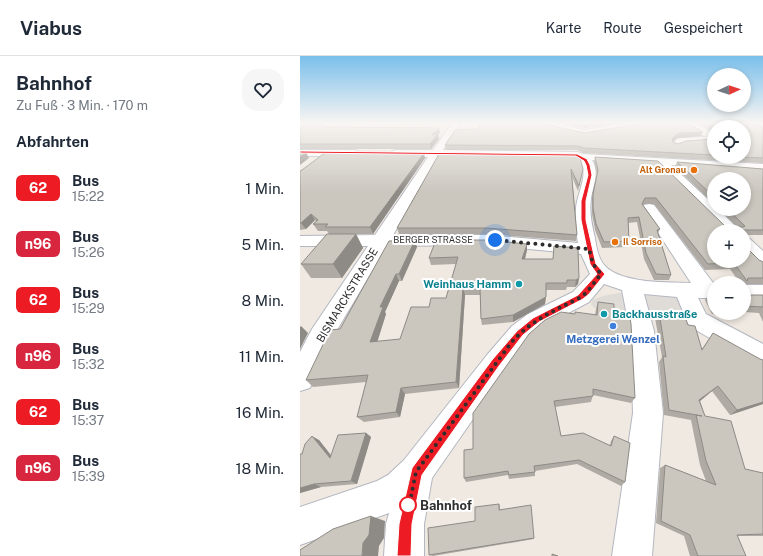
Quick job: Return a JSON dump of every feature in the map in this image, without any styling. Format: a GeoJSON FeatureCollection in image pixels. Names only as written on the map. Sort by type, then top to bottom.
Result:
{"type":"FeatureCollection","features":[{"type":"Feature","properties":{"kind":"street","name":"BISMARCKSTRASSE"},"geometry":{"type":"LineString","coordinates":[[300,379],[321,336],[440,145]]}},
{"type":"Feature","properties":{"kind":"street"},"geometry":{"type":"LineString","coordinates":[[582,157],[588,153],[587,145]]}},
{"type":"Feature","properties":{"kind":"street"},"geometry":{"type":"LineString","coordinates":[[300,153],[366,153]]}},
{"type":"Feature","properties":{"kind":"street"},"geometry":{"type":"LineString","coordinates":[[312,164],[326,153]]}},
{"type":"Feature","properties":{"kind":"street"},"geometry":{"type":"LineString","coordinates":[[384,153],[577,155],[582,157],[758,168]]}},
{"type":"Feature","properties":{"kind":"street"},"geometry":{"type":"LineString","coordinates":[[582,157],[588,165],[590,175],[583,207],[583,220],[593,264],[601,274],[632,286],[707,291]]}},
{"type":"Feature","properties":{"kind":"street"},"geometry":{"type":"LineString","coordinates":[[660,161],[725,224]]}},
{"type":"Feature","properties":{"kind":"street"},"geometry":{"type":"LineString","coordinates":[[649,208],[707,287]]}},
{"type":"Feature","properties":{"kind":"street","name":"BERGER STRASSE"},"geometry":{"type":"LineString","coordinates":[[300,241],[487,240],[589,249]]}},
{"type":"Feature","properties":{"kind":"street"},"geometry":{"type":"LineString","coordinates":[[751,241],[763,240]]}},
{"type":"Feature","properties":{"kind":"street"},"geometry":{"type":"LineString","coordinates":[[751,248],[763,261]]}},
{"type":"Feature","properties":{"kind":"street"},"geometry":{"type":"LineString","coordinates":[[300,526],[386,496],[400,487],[416,472],[496,363],[520,333],[536,320],[581,297],[587,292],[601,274]]}},
{"type":"Feature","properties":{"kind":"street"},"geometry":{"type":"LineString","coordinates":[[632,286],[642,331],[648,413],[632,556]]}},
{"type":"Feature","properties":{"kind":"street"},"geometry":{"type":"LineString","coordinates":[[684,289],[697,320],[763,356]]}},
{"type":"Feature","properties":{"kind":"street"},"geometry":{"type":"LineString","coordinates":[[751,292],[763,292]]}},
{"type":"Feature","properties":{"kind":"street"},"geometry":{"type":"LineString","coordinates":[[404,556],[405,524],[416,472]]}},
{"type":"Feature","properties":{"kind":"shaded area"},"geometry":{"type":"Polygon","coordinates":[[[618,293],[686,296],[697,320],[681,321],[655,318],[639,319],[611,311],[596,309],[591,305],[592,300],[618,293]]]}},
{"type":"Feature","properties":{"kind":"building"},"geometry":{"type":"Polygon","coordinates":[[[489,145],[707,145],[707,155],[584,148],[577,146],[489,145]]]}},
{"type":"Feature","properties":{"kind":"building"},"geometry":{"type":"Polygon","coordinates":[[[751,145],[763,145],[763,158],[751,157],[751,145]]]}},
{"type":"Feature","properties":{"kind":"building"},"geometry":{"type":"Polygon","coordinates":[[[300,152],[306,152],[300,157],[300,152]]]}},
{"type":"Feature","properties":{"kind":"building"},"geometry":{"type":"Polygon","coordinates":[[[326,152],[424,153],[370,227],[325,227],[328,224],[313,224],[318,220],[311,214],[300,223],[300,171],[326,152]]]}},
{"type":"Feature","properties":{"kind":"building"},"geometry":{"type":"Polygon","coordinates":[[[439,154],[575,155],[580,158],[583,169],[579,186],[571,169],[577,235],[486,228],[397,228],[439,154]]]}},
{"type":"Feature","properties":{"kind":"building"},"geometry":{"type":"Polygon","coordinates":[[[595,157],[658,161],[707,209],[707,216],[715,216],[723,224],[707,224],[707,263],[656,198],[645,198],[642,204],[660,229],[657,230],[671,275],[656,274],[646,253],[639,217],[628,218],[629,241],[604,242],[596,224],[593,208],[593,194],[598,170],[595,157]]]}},
{"type":"Feature","properties":{"kind":"building"},"geometry":{"type":"Polygon","coordinates":[[[677,162],[763,169],[763,230],[751,230],[751,224],[743,224],[734,216],[751,216],[751,172],[707,172],[707,190],[677,162]]]}},
{"type":"Feature","properties":{"kind":"building"},"geometry":{"type":"Polygon","coordinates":[[[327,234],[356,234],[333,264],[301,264],[327,234]]]}},
{"type":"Feature","properties":{"kind":"building"},"geometry":{"type":"Polygon","coordinates":[[[415,240],[399,274],[396,274],[380,307],[383,307],[370,342],[400,339],[411,307],[429,307],[431,298],[446,298],[458,257],[429,258],[436,240],[486,240],[527,244],[522,259],[553,259],[554,246],[578,248],[579,278],[576,280],[567,280],[567,283],[546,283],[546,297],[513,315],[481,319],[480,288],[463,288],[456,382],[401,388],[396,412],[357,417],[368,375],[306,380],[330,330],[340,329],[389,241],[415,240]]]}},
{"type":"Feature","properties":{"kind":"building"},"geometry":{"type":"Polygon","coordinates":[[[751,252],[763,262],[763,278],[751,278],[751,276],[743,276],[738,268],[751,268],[751,252]]]}},
{"type":"Feature","properties":{"kind":"building"},"geometry":{"type":"Polygon","coordinates":[[[751,295],[763,295],[763,307],[751,306],[751,295]]]}},
{"type":"Feature","properties":{"kind":"building"},"geometry":{"type":"Polygon","coordinates":[[[598,302],[614,304],[614,312],[629,312],[635,398],[593,389],[593,396],[554,401],[561,436],[583,433],[611,446],[614,436],[630,443],[625,482],[579,460],[534,466],[535,472],[509,475],[508,471],[464,478],[464,450],[473,449],[473,413],[529,334],[545,320],[561,312],[597,315],[598,302]]]}},
{"type":"Feature","properties":{"kind":"building"},"geometry":{"type":"Polygon","coordinates":[[[659,312],[684,315],[688,325],[695,326],[702,350],[713,333],[763,360],[763,402],[737,410],[718,386],[699,400],[705,416],[731,421],[745,469],[763,473],[763,534],[737,535],[746,556],[698,556],[690,535],[661,521],[665,465],[716,485],[706,461],[696,415],[702,416],[669,410],[663,356],[666,357],[659,312]]]}},
{"type":"Feature","properties":{"kind":"building"},"geometry":{"type":"Polygon","coordinates":[[[366,433],[351,481],[314,484],[300,488],[300,454],[302,454],[305,444],[312,436],[330,458],[338,435],[366,433]]]}},
{"type":"Feature","properties":{"kind":"building"},"geometry":{"type":"Polygon","coordinates":[[[499,504],[499,510],[531,505],[534,538],[429,555],[428,528],[475,521],[475,507],[499,504]]]}},
{"type":"Feature","properties":{"kind":"building"},"geometry":{"type":"Polygon","coordinates":[[[371,516],[369,535],[363,543],[362,556],[300,556],[300,550],[333,529],[371,516]]]}},
{"type":"Feature","properties":{"kind":"bus line","name":"62"},"geometry":{"type":"LineString","coordinates":[[300,153],[577,155],[586,160],[588,165],[590,175],[583,207],[583,220],[593,264],[601,274],[587,292],[581,297],[536,320],[520,333],[496,363],[416,472],[405,524],[404,556]]}},
{"type":"Feature","properties":{"kind":"place","name":"Alt Gronau"},"geometry":{"type":"Point","coordinates":[694,170]}},
{"type":"Feature","properties":{"kind":"place","name":"Il Sorriso"},"geometry":{"type":"Point","coordinates":[615,242]}},
{"type":"Feature","properties":{"kind":"place","name":"Weinhaus Hamm"},"geometry":{"type":"Point","coordinates":[519,284]}},
{"type":"Feature","properties":{"kind":"place","name":"Backhausstraße"},"geometry":{"type":"Point","coordinates":[604,314]}},
{"type":"Feature","properties":{"kind":"place","name":"Metzgerei Wenzel"},"geometry":{"type":"Point","coordinates":[613,326]}},
{"type":"Feature","properties":{"kind":"place","name":"Bahnhof"},"geometry":{"type":"Point","coordinates":[408,505]}},
{"type":"Feature","properties":{"kind":"route"},"geometry":{"type":"LineString","coordinates":[[408,505],[408,511],[416,472],[511,343],[520,333],[536,320],[581,297],[587,292],[601,274],[593,264],[589,249],[495,240]]}}]}
